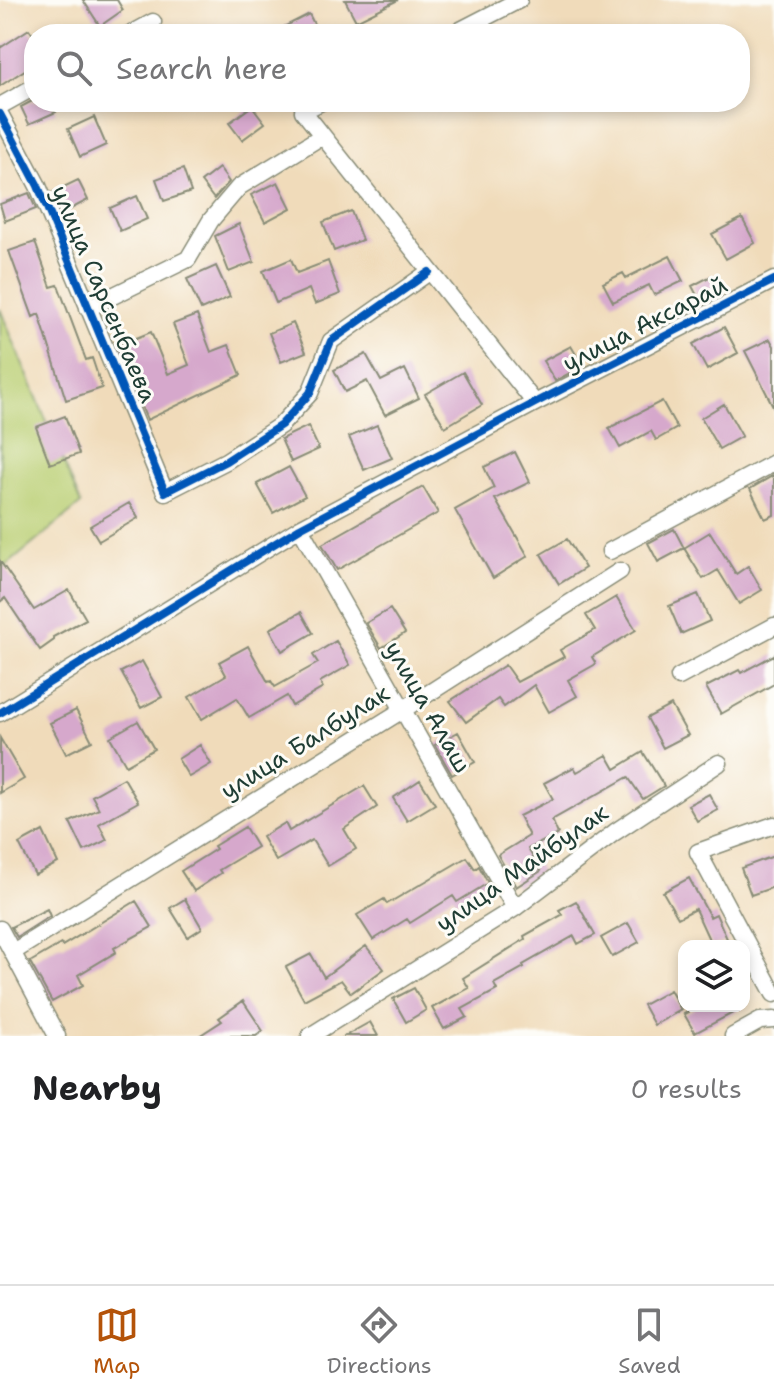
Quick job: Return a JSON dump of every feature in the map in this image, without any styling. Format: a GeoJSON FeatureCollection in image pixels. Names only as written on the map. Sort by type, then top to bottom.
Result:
{"type":"FeatureCollection","features":[{"type":"Feature","properties":{"kind":"street"},"geometry":{"type":"LineString","coordinates":[[472,24],[519,0]]}},
{"type":"Feature","properties":{"kind":"street"},"geometry":{"type":"LineString","coordinates":[[149,24],[153,22]]}},
{"type":"Feature","properties":{"kind":"street"},"geometry":{"type":"LineString","coordinates":[[0,106],[24,93]]}},
{"type":"Feature","properties":{"kind":"street"},"geometry":{"type":"LineString","coordinates":[[304,112],[535,403]]}},
{"type":"Feature","properties":{"kind":"street","name":"улица Сарсенбаева"},"geometry":{"type":"LineString","coordinates":[[0,114],[38,186],[165,492],[226,461],[281,425],[310,393],[331,341],[429,272]]}},
{"type":"Feature","properties":{"kind":"street"},"geometry":{"type":"LineString","coordinates":[[88,308],[188,259],[211,220],[239,187],[322,136]]}},
{"type":"Feature","properties":{"kind":"street","name":"улица Аксарай"},"geometry":{"type":"LineString","coordinates":[[0,713],[300,528],[774,280]]}},
{"type":"Feature","properties":{"kind":"street"},"geometry":{"type":"LineString","coordinates":[[610,551],[774,463]]}},
{"type":"Feature","properties":{"kind":"street","name":"улица Алаш"},"geometry":{"type":"LineString","coordinates":[[300,528],[515,908]]}},
{"type":"Feature","properties":{"kind":"street","name":"улица Балбулак"},"geometry":{"type":"LineString","coordinates":[[13,952],[620,571]]}},
{"type":"Feature","properties":{"kind":"street"},"geometry":{"type":"LineString","coordinates":[[679,677],[774,626]]}},
{"type":"Feature","properties":{"kind":"street","name":"улица Майбулак"},"geometry":{"type":"LineString","coordinates":[[310,1036],[515,908],[615,832],[719,763]]}},
{"type":"Feature","properties":{"kind":"street"},"geometry":{"type":"LineString","coordinates":[[774,825],[698,852],[774,994]]}},
{"type":"Feature","properties":{"kind":"street"},"geometry":{"type":"LineString","coordinates":[[0,929],[57,1036]]}},
{"type":"Feature","properties":{"kind":"street"},"geometry":{"type":"LineString","coordinates":[[733,1036],[760,1021],[774,1020]]}},
{"type":"Feature","properties":{"kind":"green space"},"geometry":{"type":"Polygon","coordinates":[[[0,309],[81,504],[0,571],[0,309]]]}},
{"type":"Feature","properties":{"kind":"building"},"geometry":{"type":"Polygon","coordinates":[[[83,0],[117,0],[123,10],[99,24],[83,0]]]}},
{"type":"Feature","properties":{"kind":"building"},"geometry":{"type":"Polygon","coordinates":[[[345,0],[398,0],[356,21],[345,0]]]}},
{"type":"Feature","properties":{"kind":"building"},"geometry":{"type":"Polygon","coordinates":[[[309,14],[314,24],[290,24],[309,14]]]}},
{"type":"Feature","properties":{"kind":"building"},"geometry":{"type":"Polygon","coordinates":[[[24,32],[24,70],[0,86],[0,48],[24,32]]]}},
{"type":"Feature","properties":{"kind":"building"},"geometry":{"type":"Polygon","coordinates":[[[24,105],[24,112],[56,112],[29,124],[21,107],[24,105]]]}},
{"type":"Feature","properties":{"kind":"building"},"geometry":{"type":"Polygon","coordinates":[[[244,112],[257,112],[265,123],[242,140],[229,123],[244,112]]]}},
{"type":"Feature","properties":{"kind":"building"},"geometry":{"type":"Polygon","coordinates":[[[94,117],[106,145],[80,157],[68,129],[94,117]]]}},
{"type":"Feature","properties":{"kind":"building"},"geometry":{"type":"Polygon","coordinates":[[[219,168],[229,182],[214,199],[201,182],[219,168]]]}},
{"type":"Feature","properties":{"kind":"building"},"geometry":{"type":"Polygon","coordinates":[[[183,169],[191,192],[164,201],[156,179],[183,169]]]}},
{"type":"Feature","properties":{"kind":"building"},"geometry":{"type":"Polygon","coordinates":[[[78,180],[88,200],[61,214],[53,192],[78,180]]]}},
{"type":"Feature","properties":{"kind":"building"},"geometry":{"type":"Polygon","coordinates":[[[278,182],[291,208],[265,222],[251,195],[278,182]]]}},
{"type":"Feature","properties":{"kind":"building"},"geometry":{"type":"Polygon","coordinates":[[[29,193],[36,209],[5,221],[0,204],[29,193]]]}},
{"type":"Feature","properties":{"kind":"building"},"geometry":{"type":"Polygon","coordinates":[[[137,196],[147,219],[120,231],[110,208],[137,196]]]}},
{"type":"Feature","properties":{"kind":"building"},"geometry":{"type":"Polygon","coordinates":[[[351,211],[362,240],[334,251],[323,222],[351,211]]]}},
{"type":"Feature","properties":{"kind":"building"},"geometry":{"type":"Polygon","coordinates":[[[742,218],[755,243],[726,259],[712,234],[742,218]]]}},
{"type":"Feature","properties":{"kind":"building"},"geometry":{"type":"Polygon","coordinates":[[[239,224],[254,262],[229,272],[215,236],[239,224]]]}},
{"type":"Feature","properties":{"kind":"building"},"geometry":{"type":"Polygon","coordinates":[[[35,242],[51,287],[58,285],[86,360],[92,358],[102,388],[66,400],[39,314],[33,317],[9,251],[35,242]]]}},
{"type":"Feature","properties":{"kind":"building"},"geometry":{"type":"Polygon","coordinates":[[[670,256],[683,281],[654,295],[649,285],[613,302],[603,283],[623,273],[626,278],[670,256]]]}},
{"type":"Feature","properties":{"kind":"building"},"geometry":{"type":"Polygon","coordinates":[[[291,259],[297,273],[328,261],[340,294],[315,304],[309,289],[276,303],[263,271],[291,259]]]}},
{"type":"Feature","properties":{"kind":"building"},"geometry":{"type":"Polygon","coordinates":[[[216,266],[230,297],[201,310],[187,279],[216,266]]]}},
{"type":"Feature","properties":{"kind":"building"},"geometry":{"type":"Polygon","coordinates":[[[711,276],[721,295],[702,305],[692,286],[711,276]]]}},
{"type":"Feature","properties":{"kind":"building"},"geometry":{"type":"Polygon","coordinates":[[[197,315],[211,352],[229,345],[241,375],[147,420],[116,346],[151,332],[168,374],[189,365],[173,324],[197,315]]]}},
{"type":"Feature","properties":{"kind":"building"},"geometry":{"type":"Polygon","coordinates":[[[293,323],[306,352],[281,362],[269,333],[293,323]]]}},
{"type":"Feature","properties":{"kind":"building"},"geometry":{"type":"Polygon","coordinates":[[[724,327],[738,353],[707,370],[693,344],[724,327]]]}},
{"type":"Feature","properties":{"kind":"building"},"geometry":{"type":"Polygon","coordinates":[[[770,339],[774,346],[774,408],[745,351],[770,339]]]}},
{"type":"Feature","properties":{"kind":"building"},"geometry":{"type":"Polygon","coordinates":[[[571,346],[583,366],[555,381],[543,361],[571,346]]]}},
{"type":"Feature","properties":{"kind":"building"},"geometry":{"type":"Polygon","coordinates":[[[366,354],[381,381],[405,369],[419,398],[385,415],[367,381],[345,392],[334,370],[366,354]]]}},
{"type":"Feature","properties":{"kind":"building"},"geometry":{"type":"Polygon","coordinates":[[[463,372],[482,405],[445,427],[425,394],[463,372]]]}},
{"type":"Feature","properties":{"kind":"building"},"geometry":{"type":"Polygon","coordinates":[[[662,401],[677,428],[656,440],[651,431],[620,448],[609,428],[662,401]]]}},
{"type":"Feature","properties":{"kind":"building"},"geometry":{"type":"Polygon","coordinates":[[[724,404],[742,436],[719,449],[701,418],[724,404]]]}},
{"type":"Feature","properties":{"kind":"building"},"geometry":{"type":"Polygon","coordinates":[[[65,416],[79,454],[50,464],[36,427],[65,416]]]}},
{"type":"Feature","properties":{"kind":"building"},"geometry":{"type":"Polygon","coordinates":[[[377,425],[392,458],[364,470],[349,437],[377,425]]]}},
{"type":"Feature","properties":{"kind":"building"},"geometry":{"type":"Polygon","coordinates":[[[308,426],[319,449],[291,462],[281,439],[308,426]]]}},
{"type":"Feature","properties":{"kind":"building"},"geometry":{"type":"Polygon","coordinates":[[[515,452],[530,482],[495,499],[528,556],[493,578],[455,510],[494,488],[484,467],[515,452]]]}},
{"type":"Feature","properties":{"kind":"building"},"geometry":{"type":"Polygon","coordinates":[[[289,467],[305,496],[273,513],[257,484],[289,467]]]}},
{"type":"Feature","properties":{"kind":"building"},"geometry":{"type":"Polygon","coordinates":[[[774,475],[774,515],[765,519],[750,489],[774,475]]]}},
{"type":"Feature","properties":{"kind":"building"},"geometry":{"type":"Polygon","coordinates":[[[423,487],[438,513],[337,570],[322,544],[423,487]]]}},
{"type":"Feature","properties":{"kind":"building"},"geometry":{"type":"Polygon","coordinates":[[[129,503],[138,518],[99,541],[90,526],[129,503]]]}},
{"type":"Feature","properties":{"kind":"building"},"geometry":{"type":"Polygon","coordinates":[[[674,529],[684,548],[658,562],[648,543],[674,529]]]}},
{"type":"Feature","properties":{"kind":"building"},"geometry":{"type":"Polygon","coordinates":[[[710,532],[736,574],[748,566],[762,590],[739,604],[718,570],[703,579],[684,548],[710,532]]]}},
{"type":"Feature","properties":{"kind":"building"},"geometry":{"type":"Polygon","coordinates":[[[567,539],[585,568],[559,584],[541,554],[567,539]]]}},
{"type":"Feature","properties":{"kind":"building"},"geometry":{"type":"Polygon","coordinates":[[[0,561],[34,610],[69,590],[86,619],[53,637],[54,640],[40,650],[5,598],[0,602],[0,561]]]}},
{"type":"Feature","properties":{"kind":"building"},"geometry":{"type":"Polygon","coordinates":[[[698,594],[710,621],[681,634],[669,606],[698,594]]]}},
{"type":"Feature","properties":{"kind":"building"},"geometry":{"type":"Polygon","coordinates":[[[616,597],[636,630],[592,657],[596,664],[568,680],[577,696],[549,712],[534,685],[504,707],[498,699],[466,722],[450,701],[505,665],[517,682],[564,657],[560,650],[595,630],[586,615],[616,597]]]}},
{"type":"Feature","properties":{"kind":"building"},"geometry":{"type":"Polygon","coordinates":[[[390,609],[405,633],[381,648],[366,623],[390,609]]]}},
{"type":"Feature","properties":{"kind":"building"},"geometry":{"type":"Polygon","coordinates":[[[301,612],[313,633],[282,651],[270,629],[301,612]]]}},
{"type":"Feature","properties":{"kind":"building"},"geometry":{"type":"Polygon","coordinates":[[[336,641],[350,665],[320,682],[323,688],[292,706],[287,696],[249,718],[237,698],[202,719],[189,697],[226,675],[219,662],[248,646],[268,682],[271,681],[275,687],[318,663],[313,655],[336,641]]]}},
{"type":"Feature","properties":{"kind":"building"},"geometry":{"type":"Polygon","coordinates":[[[774,655],[774,684],[721,714],[706,687],[774,655]]]}},
{"type":"Feature","properties":{"kind":"building"},"geometry":{"type":"Polygon","coordinates":[[[142,661],[162,697],[141,708],[121,672],[142,661]]]}},
{"type":"Feature","properties":{"kind":"building"},"geometry":{"type":"Polygon","coordinates":[[[671,705],[688,735],[663,748],[647,718],[671,705]]]}},
{"type":"Feature","properties":{"kind":"building"},"geometry":{"type":"Polygon","coordinates":[[[76,710],[92,741],[66,754],[50,723],[76,710]]]}},
{"type":"Feature","properties":{"kind":"building"},"geometry":{"type":"Polygon","coordinates":[[[138,721],[154,749],[126,765],[110,737],[138,721]]]}},
{"type":"Feature","properties":{"kind":"building"},"geometry":{"type":"Polygon","coordinates":[[[458,732],[475,762],[452,775],[435,745],[458,732]]]}},
{"type":"Feature","properties":{"kind":"building"},"geometry":{"type":"Polygon","coordinates":[[[0,738],[24,779],[0,793],[0,738]]]}},
{"type":"Feature","properties":{"kind":"building"},"geometry":{"type":"Polygon","coordinates":[[[200,745],[211,764],[189,777],[178,759],[200,745]]]}},
{"type":"Feature","properties":{"kind":"building"},"geometry":{"type":"Polygon","coordinates":[[[643,752],[664,786],[643,799],[628,777],[552,820],[558,834],[528,849],[541,871],[516,887],[498,855],[529,836],[519,816],[553,799],[544,783],[574,767],[577,772],[607,755],[615,769],[643,752]]]}},
{"type":"Feature","properties":{"kind":"building"},"geometry":{"type":"Polygon","coordinates":[[[124,778],[138,802],[99,824],[107,840],[84,851],[70,822],[99,809],[92,796],[124,778]]]}},
{"type":"Feature","properties":{"kind":"building"},"geometry":{"type":"Polygon","coordinates":[[[420,780],[435,804],[407,821],[393,798],[420,780]]]}},
{"type":"Feature","properties":{"kind":"building"},"geometry":{"type":"Polygon","coordinates":[[[364,786],[377,807],[344,829],[356,849],[328,866],[312,840],[276,861],[262,837],[285,823],[289,831],[364,786]]]}},
{"type":"Feature","properties":{"kind":"building"},"geometry":{"type":"Polygon","coordinates":[[[709,794],[718,810],[697,821],[688,805],[709,794]]]}},
{"type":"Feature","properties":{"kind":"building"},"geometry":{"type":"Polygon","coordinates":[[[245,827],[257,847],[219,870],[221,873],[194,891],[181,871],[245,827]]]}},
{"type":"Feature","properties":{"kind":"building"},"geometry":{"type":"Polygon","coordinates":[[[43,831],[58,863],[35,875],[19,844],[43,831]]]}},
{"type":"Feature","properties":{"kind":"building"},"geometry":{"type":"Polygon","coordinates":[[[774,856],[774,887],[751,895],[741,868],[774,856]]]}},
{"type":"Feature","properties":{"kind":"building"},"geometry":{"type":"Polygon","coordinates":[[[467,857],[475,869],[479,866],[488,883],[457,902],[453,896],[410,923],[407,919],[373,940],[357,915],[384,899],[387,904],[467,857]]]}},
{"type":"Feature","properties":{"kind":"building"},"geometry":{"type":"Polygon","coordinates":[[[689,878],[710,917],[716,914],[728,940],[709,940],[695,909],[678,918],[663,892],[689,878]]]}},
{"type":"Feature","properties":{"kind":"building"},"geometry":{"type":"Polygon","coordinates":[[[185,899],[202,928],[188,937],[170,908],[185,899]]]}},
{"type":"Feature","properties":{"kind":"building"},"geometry":{"type":"Polygon","coordinates":[[[136,901],[152,927],[114,948],[116,952],[78,975],[83,985],[52,1002],[30,962],[136,901]]]}},
{"type":"Feature","properties":{"kind":"building"},"geometry":{"type":"Polygon","coordinates":[[[576,901],[595,935],[578,944],[574,936],[523,965],[494,984],[497,990],[462,1009],[467,1017],[444,1029],[432,1008],[469,988],[463,978],[525,939],[524,936],[562,915],[559,910],[576,901]]]}},
{"type":"Feature","properties":{"kind":"building"},"geometry":{"type":"Polygon","coordinates":[[[47,909],[50,916],[17,937],[11,927],[47,909]]]}},
{"type":"Feature","properties":{"kind":"building"},"geometry":{"type":"Polygon","coordinates":[[[628,923],[639,942],[612,957],[601,938],[628,923]]]}},
{"type":"Feature","properties":{"kind":"building"},"geometry":{"type":"Polygon","coordinates":[[[366,946],[384,969],[351,993],[341,980],[304,1000],[286,967],[311,954],[324,977],[366,946]]]}},
{"type":"Feature","properties":{"kind":"building"},"geometry":{"type":"Polygon","coordinates":[[[414,988],[426,1010],[406,1022],[393,999],[414,988]]]}},
{"type":"Feature","properties":{"kind":"building"},"geometry":{"type":"Polygon","coordinates":[[[670,990],[678,1005],[678,1012],[654,1025],[643,1005],[670,990]]]}},
{"type":"Feature","properties":{"kind":"building"},"geometry":{"type":"Polygon","coordinates":[[[243,1001],[263,1031],[256,1036],[199,1036],[222,1021],[219,1018],[243,1001]]]}},
{"type":"Feature","properties":{"kind":"building"},"geometry":{"type":"Polygon","coordinates":[[[688,1012],[735,1012],[695,1033],[684,1014],[688,1012]]]}},
{"type":"Feature","properties":{"kind":"building"},"geometry":{"type":"Polygon","coordinates":[[[370,1022],[378,1036],[345,1036],[370,1022]]]}},
{"type":"Feature","properties":{"kind":"cycle path"},"geometry":{"type":"LineString","coordinates":[[0,114],[38,186],[165,492],[226,461],[281,425],[310,393],[331,341],[429,272]]}},
{"type":"Feature","properties":{"kind":"cycle path"},"geometry":{"type":"LineString","coordinates":[[0,713],[300,528],[774,280]]}}]}
